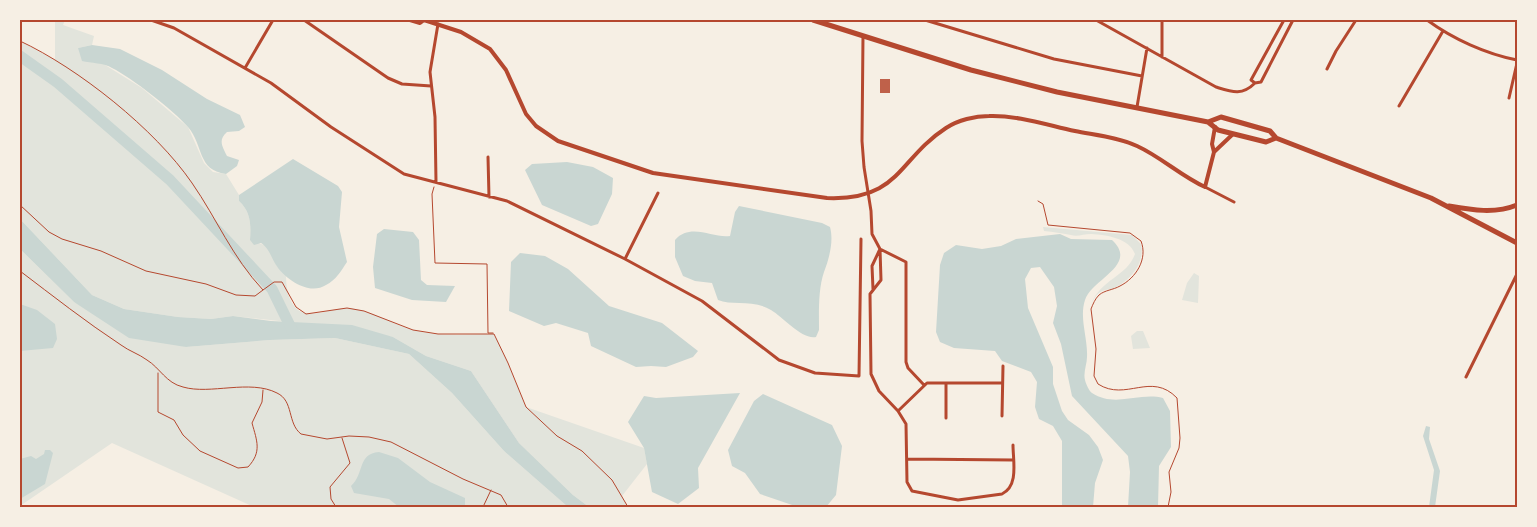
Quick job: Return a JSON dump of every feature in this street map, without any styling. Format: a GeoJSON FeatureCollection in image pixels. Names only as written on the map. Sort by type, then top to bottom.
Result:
{"type":"FeatureCollection","features":[{"type":"Feature","properties":{"kind":"highway"},"geometry":{"type":"LineString","coordinates":[[813,20],[980,73],[1057,92],[1208,122],[1215,127],[1234,134],[1266,142],[1276,138]]}},
{"type":"Feature","properties":{"kind":"highway"},"geometry":{"type":"LineString","coordinates":[[1208,122],[1221,117],[1270,131],[1276,138],[1359,168],[1443,204],[1517,243]]}},
{"type":"Feature","properties":{"kind":"highway"},"geometry":{"type":"LineString","coordinates":[[1443,204],[1473,210],[1494,210],[1517,205]]}},
{"type":"Feature","properties":{"kind":"street"},"geometry":{"type":"LineString","coordinates":[[151,20],[174,28],[271,83],[331,127],[404,174],[523,208],[626,259],[702,301],[779,360],[815,373],[859,376],[861,239]]}},
{"type":"Feature","properties":{"kind":"street"},"geometry":{"type":"LineString","coordinates":[[245,68],[273,20]]}},
{"type":"Feature","properties":{"kind":"street"},"geometry":{"type":"LineString","coordinates":[[304,20],[388,78],[402,84],[431,86]]}},
{"type":"Feature","properties":{"kind":"street"},"geometry":{"type":"LineString","coordinates":[[410,20],[420,23],[424,20],[439,22],[490,49],[506,70],[526,114],[546,134],[568,146],[653,173],[827,198],[869,194],[896,177],[935,137],[947,128],[970,118],[988,116],[1013,118],[1134,144],[1205,187],[1234,202]]}},
{"type":"Feature","properties":{"kind":"street"},"geometry":{"type":"LineString","coordinates":[[926,20],[1054,59],[1142,76]]}},
{"type":"Feature","properties":{"kind":"street"},"geometry":{"type":"LineString","coordinates":[[1096,20],[1216,87],[1231,92],[1248,90],[1255,83],[1261,82],[1293,20]]}},
{"type":"Feature","properties":{"kind":"street"},"geometry":{"type":"LineString","coordinates":[[1162,20],[1162,57]]}},
{"type":"Feature","properties":{"kind":"street"},"geometry":{"type":"LineString","coordinates":[[1255,83],[1251,80],[1284,20]]}},
{"type":"Feature","properties":{"kind":"street"},"geometry":{"type":"LineString","coordinates":[[1327,69],[1356,20]]}},
{"type":"Feature","properties":{"kind":"street"},"geometry":{"type":"LineString","coordinates":[[1427,20],[1443,31],[1496,55],[1517,62],[1509,98]]}},
{"type":"Feature","properties":{"kind":"street"},"geometry":{"type":"LineString","coordinates":[[436,182],[435,116],[430,72],[439,22]]}},
{"type":"Feature","properties":{"kind":"street"},"geometry":{"type":"LineString","coordinates":[[1399,106],[1443,31]]}},
{"type":"Feature","properties":{"kind":"street"},"geometry":{"type":"LineString","coordinates":[[863,36],[862,141],[872,234],[880,249],[881,280],[870,294],[871,374],[878,390],[898,411],[907,427],[907,482],[912,491],[963,500],[1002,494],[1009,491],[1013,482],[1013,445]]}},
{"type":"Feature","properties":{"kind":"street"},"geometry":{"type":"LineString","coordinates":[[1137,107],[1147,48]]}},
{"type":"Feature","properties":{"kind":"street"},"geometry":{"type":"LineString","coordinates":[[1205,187],[1214,152],[1212,144],[1215,127]]}},
{"type":"Feature","properties":{"kind":"street"},"geometry":{"type":"LineString","coordinates":[[1214,152],[1234,134]]}},
{"type":"Feature","properties":{"kind":"street"},"geometry":{"type":"LineString","coordinates":[[488,156],[489,197]]}},
{"type":"Feature","properties":{"kind":"street"},"geometry":{"type":"LineString","coordinates":[[626,259],[658,193]]}},
{"type":"Feature","properties":{"kind":"street"},"geometry":{"type":"LineString","coordinates":[[873,289],[872,266],[880,249]]}},
{"type":"Feature","properties":{"kind":"street"},"geometry":{"type":"LineString","coordinates":[[880,249],[906,262],[906,362],[908,368],[924,385]]}},
{"type":"Feature","properties":{"kind":"street"},"geometry":{"type":"LineString","coordinates":[[1466,377],[1517,274]]}},
{"type":"Feature","properties":{"kind":"street"},"geometry":{"type":"LineString","coordinates":[[1002,416],[1003,366]]}},
{"type":"Feature","properties":{"kind":"street"},"geometry":{"type":"LineString","coordinates":[[898,411],[924,385],[931,382],[1002,383]]}},
{"type":"Feature","properties":{"kind":"street"},"geometry":{"type":"LineString","coordinates":[[946,383],[946,418]]}},
{"type":"Feature","properties":{"kind":"street"},"geometry":{"type":"LineString","coordinates":[[907,459],[1013,460]]}},
{"type":"Feature","properties":{"kind":"path"},"geometry":{"type":"LineString","coordinates":[[20,41],[55,61],[89,85],[123,110],[160,142],[191,181],[244,270],[263,290]]}},
{"type":"Feature","properties":{"kind":"path"},"geometry":{"type":"LineString","coordinates":[[436,182],[432,194],[435,263],[487,264],[488,333],[494,334]]}},
{"type":"Feature","properties":{"kind":"path"},"geometry":{"type":"LineString","coordinates":[[1038,201],[1043,204],[1048,225],[1130,233],[1141,241],[1144,254],[1133,277],[1120,287],[1099,295],[1093,304],[1096,349],[1094,376],[1098,384],[1109,389],[1132,389],[1153,385],[1166,388],[1177,398],[1180,438],[1179,448],[1169,472],[1170,492],[1168,507]]}},
{"type":"Feature","properties":{"kind":"path"},"geometry":{"type":"LineString","coordinates":[[20,205],[50,232],[62,239],[101,251],[146,271],[206,284],[236,295],[254,296],[274,282],[282,282],[296,307],[306,314],[347,308],[364,311],[413,330],[438,334],[494,334]]}},
{"type":"Feature","properties":{"kind":"path"},"geometry":{"type":"LineString","coordinates":[[20,270],[121,345],[146,359],[158,372],[185,388],[276,392],[286,401],[294,425],[300,434],[327,439],[369,437],[391,442],[463,479],[501,495],[508,507]]}},
{"type":"Feature","properties":{"kind":"path"},"geometry":{"type":"LineString","coordinates":[[494,334],[526,407],[548,429],[582,451],[600,468],[612,480],[628,507]]}},
{"type":"Feature","properties":{"kind":"path"},"geometry":{"type":"LineString","coordinates":[[158,372],[158,412],[174,420],[183,435],[200,451],[244,468],[252,462],[258,453],[252,423],[262,402],[264,390]]}},
{"type":"Feature","properties":{"kind":"path"},"geometry":{"type":"LineString","coordinates":[[336,507],[331,499],[330,487],[350,463],[342,437]]}},
{"type":"Feature","properties":{"kind":"path"},"geometry":{"type":"LineString","coordinates":[[483,507],[491,490]]}},
{"type":"Feature","properties":{"kind":"shaded area"},"geometry":{"type":"Polygon","coordinates":[[[55,20],[65,20],[63,25],[94,36],[92,45],[78,48],[142,88],[188,127],[204,163],[213,172],[226,174],[239,195],[239,201],[248,214],[250,240],[267,246],[277,266],[286,275],[290,299],[298,310],[316,313],[341,308],[356,309],[413,330],[433,334],[494,334],[526,407],[644,448],[647,464],[622,496],[628,507],[589,507],[573,495],[519,443],[471,371],[426,356],[393,337],[306,324],[233,316],[211,319],[178,317],[124,309],[92,295],[20,219],[20,41],[55,60],[55,20]]]}},
{"type":"Feature","properties":{"kind":"shaded area"},"geometry":{"type":"Polygon","coordinates":[[[92,45],[120,49],[162,70],[207,99],[240,115],[245,127],[239,131],[227,132],[222,138],[222,146],[227,156],[239,160],[237,166],[226,174],[210,168],[205,162],[197,142],[188,127],[163,103],[109,66],[82,61],[78,48],[92,45]]]}},
{"type":"Feature","properties":{"kind":"shaded area"},"geometry":{"type":"Polygon","coordinates":[[[293,159],[338,186],[342,192],[339,227],[347,262],[333,281],[319,288],[305,287],[291,280],[276,265],[264,245],[261,243],[254,245],[250,240],[248,214],[239,201],[239,195],[293,159]]]}},
{"type":"Feature","properties":{"kind":"shaded area"},"geometry":{"type":"Polygon","coordinates":[[[567,162],[593,167],[613,178],[612,194],[598,224],[591,226],[542,205],[525,170],[532,164],[567,162]]]}},
{"type":"Feature","properties":{"kind":"shaded area"},"geometry":{"type":"Polygon","coordinates":[[[739,206],[822,223],[830,227],[831,244],[822,279],[819,301],[819,330],[816,337],[799,332],[776,313],[764,307],[718,300],[712,283],[695,281],[683,276],[675,257],[675,240],[688,232],[730,236],[735,212],[739,206]]]}},
{"type":"Feature","properties":{"kind":"shaded area"},"geometry":{"type":"Polygon","coordinates":[[[20,219],[92,295],[124,309],[178,317],[211,319],[233,316],[271,321],[352,325],[393,337],[426,356],[471,371],[519,443],[573,495],[589,507],[568,507],[504,451],[452,393],[409,354],[335,338],[270,340],[186,347],[129,338],[74,302],[20,249],[20,219]]]}},
{"type":"Feature","properties":{"kind":"shaded area"},"geometry":{"type":"Polygon","coordinates":[[[1043,227],[1132,235],[1141,244],[1142,251],[1139,264],[1131,276],[1120,285],[1100,292],[1093,301],[1095,296],[1101,289],[1131,262],[1135,254],[1132,249],[1128,244],[1117,238],[1091,234],[1073,236],[1044,231],[1043,227]]]}},
{"type":"Feature","properties":{"kind":"shaded area"},"geometry":{"type":"Polygon","coordinates":[[[384,229],[413,232],[419,240],[421,280],[427,285],[455,286],[446,302],[412,300],[375,288],[373,267],[377,234],[384,229]]]}},
{"type":"Feature","properties":{"kind":"shaded area"},"geometry":{"type":"Polygon","coordinates":[[[1060,234],[1071,239],[1112,240],[1119,249],[1120,257],[1117,264],[1089,292],[1083,307],[1087,350],[1085,377],[1090,391],[1101,397],[1118,400],[1145,397],[1163,398],[1170,411],[1171,447],[1159,466],[1158,507],[1128,507],[1130,472],[1128,456],[1072,396],[1061,344],[1053,323],[1057,306],[1054,287],[1040,267],[1031,268],[1025,279],[1028,308],[1053,367],[1053,384],[1062,411],[1068,420],[1089,435],[1098,447],[1103,460],[1095,483],[1093,507],[1062,507],[1062,441],[1053,426],[1039,419],[1035,407],[1037,382],[1031,372],[1002,361],[995,351],[954,348],[940,342],[936,332],[940,265],[944,253],[956,245],[982,249],[1001,246],[1016,239],[1060,234]]]}},
{"type":"Feature","properties":{"kind":"shaded area"},"geometry":{"type":"Polygon","coordinates":[[[20,249],[74,302],[186,347],[270,340],[335,338],[409,354],[452,393],[504,451],[568,507],[254,507],[112,443],[20,506],[20,249]]]}},
{"type":"Feature","properties":{"kind":"shaded area"},"geometry":{"type":"Polygon","coordinates":[[[520,253],[545,256],[568,269],[609,306],[662,323],[698,351],[693,357],[666,367],[636,367],[591,346],[588,333],[556,323],[544,326],[509,311],[511,262],[520,253]]]}},
{"type":"Feature","properties":{"kind":"shaded area"},"geometry":{"type":"Polygon","coordinates":[[[1194,273],[1199,276],[1198,303],[1182,300],[1187,283],[1194,273]]]}},
{"type":"Feature","properties":{"kind":"shaded area"},"geometry":{"type":"Polygon","coordinates":[[[20,304],[37,310],[55,324],[57,339],[53,348],[20,351],[20,304]]]}},
{"type":"Feature","properties":{"kind":"shaded area"},"geometry":{"type":"Polygon","coordinates":[[[1137,331],[1143,331],[1150,348],[1133,349],[1131,336],[1137,331]]]}},
{"type":"Feature","properties":{"kind":"shaded area"},"geometry":{"type":"Polygon","coordinates":[[[740,393],[698,468],[699,488],[678,504],[652,492],[644,448],[628,422],[644,396],[656,398],[740,393]]]}},
{"type":"Feature","properties":{"kind":"shaded area"},"geometry":{"type":"Polygon","coordinates":[[[763,394],[832,425],[842,446],[836,495],[826,507],[798,507],[760,494],[745,473],[732,466],[728,450],[754,401],[763,394]]]}},
{"type":"Feature","properties":{"kind":"shaded area"},"geometry":{"type":"Polygon","coordinates":[[[1426,426],[1430,427],[1429,439],[1440,471],[1435,507],[1429,507],[1434,470],[1423,436],[1426,426]]]}},
{"type":"Feature","properties":{"kind":"shaded area"},"geometry":{"type":"Polygon","coordinates":[[[45,450],[50,450],[53,453],[45,484],[20,499],[20,459],[31,456],[36,459],[44,454],[45,450]]]}},
{"type":"Feature","properties":{"kind":"shaded area"},"geometry":{"type":"Polygon","coordinates":[[[379,452],[398,458],[430,482],[465,498],[465,505],[399,507],[389,499],[354,493],[351,486],[364,460],[367,456],[379,452]]]}},
{"type":"Feature","properties":{"kind":"building"},"geometry":{"type":"Polygon","coordinates":[[[880,79],[890,79],[890,93],[880,93],[880,79]]]}},
{"type":"Feature","properties":{"kind":"waterway"},"geometry":{"type":"LineString","coordinates":[[20,56],[58,83],[170,180],[272,289],[293,332]]}}]}
